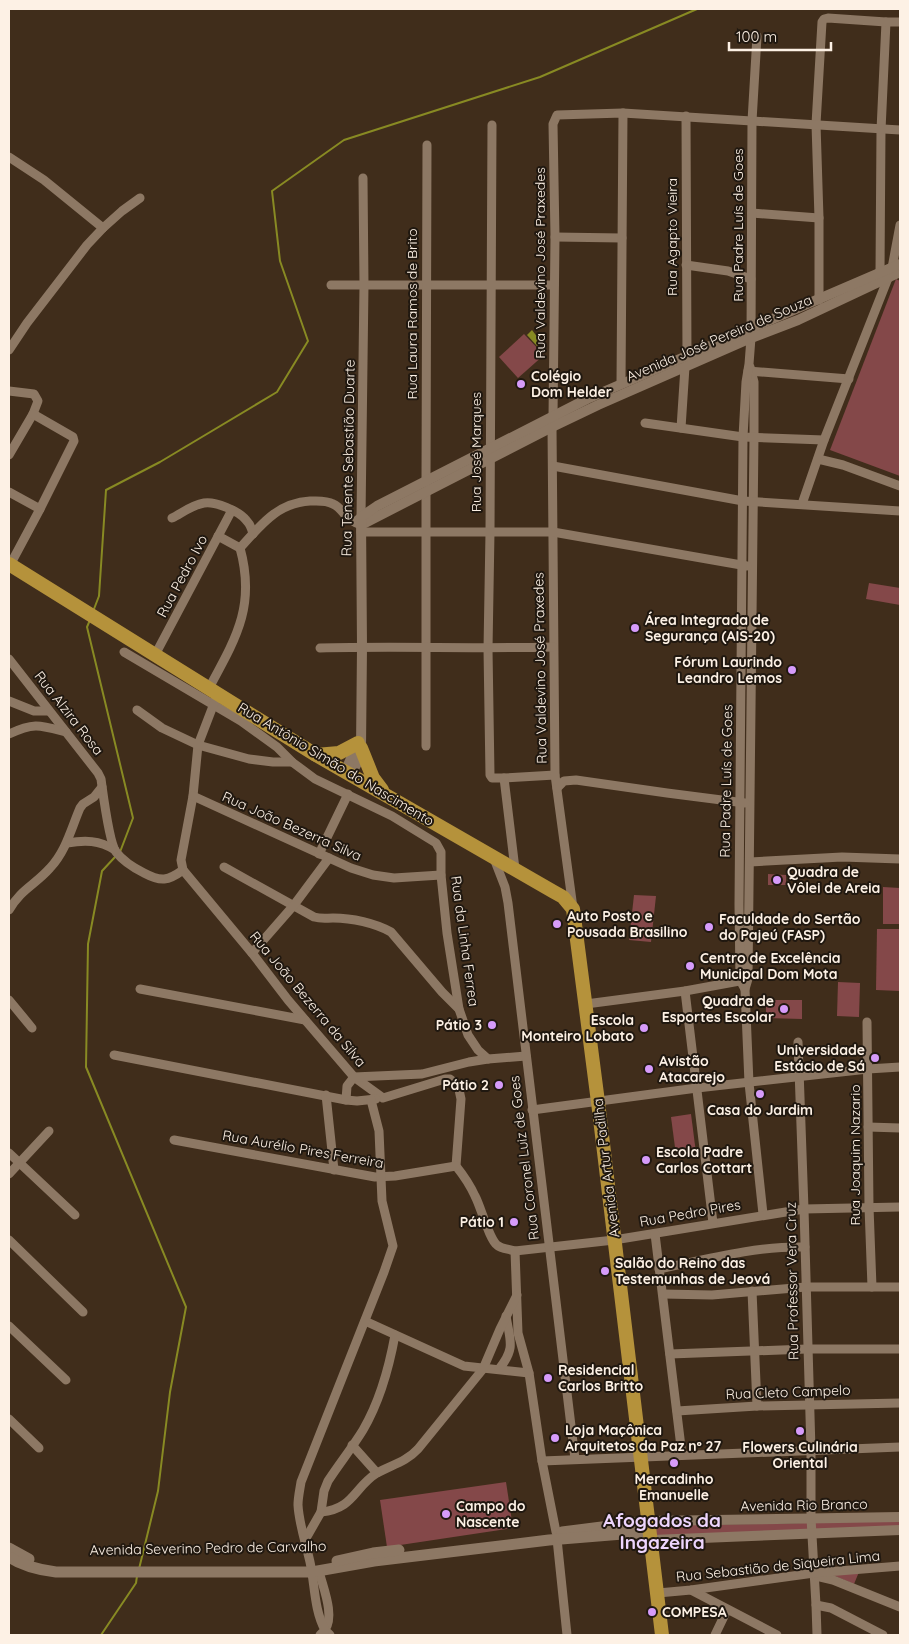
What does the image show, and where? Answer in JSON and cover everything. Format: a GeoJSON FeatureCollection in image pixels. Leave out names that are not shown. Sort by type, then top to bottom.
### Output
{"type":"FeatureCollection","features":[{"type":"Feature","properties":{"kind":"main road","name":"Rua Antônio Simão do Nascimento"},"geometry":{"type":"LineString","coordinates":[[9,564],[156,655],[214,695],[563,897],[573,908]]}},
{"type":"Feature","properties":{"kind":"main road"},"geometry":{"type":"LineString","coordinates":[[316,755],[340,753],[360,743],[373,778],[385,795]]}},
{"type":"Feature","properties":{"kind":"main road","name":"Avenida Artur Padilha"},"geometry":{"type":"LineString","coordinates":[[573,908],[642,1457],[662,1635]]}},
{"type":"Feature","properties":{"kind":"main road","name":"Avenida Severino Pedro de Carvalho"},"geometry":{"type":"LineString","coordinates":[[9,1548],[30,1560],[55,1565],[314,1570],[328,1563],[373,1553],[524,1540],[649,1521]]}},
{"type":"Feature","properties":{"kind":"main road","name":"Avenida Severino Pedro de Carvalho"},"geometry":{"type":"LineString","coordinates":[[553,1536],[635,1533],[643,1534],[652,1540]]}},
{"type":"Feature","properties":{"kind":"main road","name":"Avenida Severino Pedro de Carvalho"},"geometry":{"type":"LineString","coordinates":[[9,1557],[28,1567],[56,1572],[135,1568]]}},
{"type":"Feature","properties":{"kind":"street"},"geometry":{"type":"LineString","coordinates":[[819,300],[816,124],[822,22],[828,18],[900,22]]}},
{"type":"Feature","properties":{"kind":"street"},"geometry":{"type":"LineString","coordinates":[[886,22],[881,130],[892,271]]}},
{"type":"Feature","properties":{"kind":"street","name":"Rua Padre Luís de Goes"},"geometry":{"type":"LineString","coordinates":[[757,36],[752,121],[750,369],[743,436],[740,803],[744,983],[749,1083],[764,1214]]}},
{"type":"Feature","properties":{"kind":"street"},"geometry":{"type":"LineString","coordinates":[[621,384],[623,112],[900,130]]}},
{"type":"Feature","properties":{"kind":"street","name":"Rua Valdevino José Praxedes"},"geometry":{"type":"LineString","coordinates":[[573,908],[555,774],[552,422],[555,237],[553,124],[555,117],[562,114],[623,112]]}},
{"type":"Feature","properties":{"kind":"street","name":"Rua Agapto Vieira"},"geometry":{"type":"LineString","coordinates":[[681,428],[686,362],[686,116]]}},
{"type":"Feature","properties":{"kind":"street","name":"Rua José Marques"},"geometry":{"type":"LineString","coordinates":[[492,125],[488,649],[490,775],[492,778],[504,778]]}},
{"type":"Feature","properties":{"kind":"street","name":"Rua Laura Ramos de Brito"},"geometry":{"type":"LineString","coordinates":[[426,746],[427,145]]}},
{"type":"Feature","properties":{"kind":"street"},"geometry":{"type":"LineString","coordinates":[[9,157],[44,180],[103,228]]}},
{"type":"Feature","properties":{"kind":"street","name":"Rua Tenente Sebastião Duarte"},"geometry":{"type":"LineString","coordinates":[[349,774],[360,757],[362,647],[359,524],[364,285],[364,178]]}},
{"type":"Feature","properties":{"kind":"street"},"geometry":{"type":"LineString","coordinates":[[9,350],[27,323],[81,253],[103,228],[140,198]]}},
{"type":"Feature","properties":{"kind":"street"},"geometry":{"type":"LineString","coordinates":[[752,213],[819,218]]}},
{"type":"Feature","properties":{"kind":"street"},"geometry":{"type":"LineString","coordinates":[[802,504],[824,440],[892,271],[900,225]]}},
{"type":"Feature","properties":{"kind":"street"},"geometry":{"type":"LineString","coordinates":[[555,237],[622,238]]}},
{"type":"Feature","properties":{"kind":"street"},"geometry":{"type":"LineString","coordinates":[[686,265],[728,271],[752,279]]}},
{"type":"Feature","properties":{"kind":"street","name":"Avenida José Pereira de Souza"},"geometry":{"type":"LineString","coordinates":[[552,422],[598,405],[686,362],[751,334],[819,300],[892,271]]}},
{"type":"Feature","properties":{"kind":"street","name":"Avenida José Pereira de Souza"},"geometry":{"type":"LineString","coordinates":[[751,334],[798,320],[892,271]]}},
{"type":"Feature","properties":{"kind":"street"},"geometry":{"type":"LineString","coordinates":[[331,285],[554,285]]}},
{"type":"Feature","properties":{"kind":"street","name":"Avenida José Pereira de Souza"},"geometry":{"type":"LineString","coordinates":[[359,524],[376,506],[426,487],[490,455],[621,384],[686,362]]}},
{"type":"Feature","properties":{"kind":"street"},"geometry":{"type":"LineString","coordinates":[[750,369],[849,379]]}},
{"type":"Feature","properties":{"kind":"street","name":"Rua Padre Luís de Goes"},"geometry":{"type":"LineString","coordinates":[[744,983],[750,862],[754,396],[750,369]]}},
{"type":"Feature","properties":{"kind":"street"},"geometry":{"type":"LineString","coordinates":[[9,391],[36,396],[38,401],[33,414],[9,455]]}},
{"type":"Feature","properties":{"kind":"street"},"geometry":{"type":"LineString","coordinates":[[9,564],[40,509],[74,441],[73,437],[33,414]]}},
{"type":"Feature","properties":{"kind":"street"},"geometry":{"type":"LineString","coordinates":[[645,423],[743,436],[824,440]]}},
{"type":"Feature","properties":{"kind":"street"},"geometry":{"type":"LineString","coordinates":[[818,459],[843,465],[900,486]]}},
{"type":"Feature","properties":{"kind":"street"},"geometry":{"type":"LineString","coordinates":[[553,466],[743,502],[900,511]]}},
{"type":"Feature","properties":{"kind":"street"},"geometry":{"type":"LineString","coordinates":[[9,492],[40,509]]}},
{"type":"Feature","properties":{"kind":"street"},"geometry":{"type":"LineString","coordinates":[[240,548],[274,513],[292,504],[324,501],[331,502],[349,520],[359,524],[425,533],[553,532],[742,566],[752,566]]}},
{"type":"Feature","properties":{"kind":"street"},"geometry":{"type":"LineString","coordinates":[[172,518],[202,503],[211,502],[232,510],[247,521],[253,534]]}},
{"type":"Feature","properties":{"kind":"street","name":"Rua Pedro Ivo"},"geometry":{"type":"LineString","coordinates":[[156,655],[232,510]]}},
{"type":"Feature","properties":{"kind":"street"},"geometry":{"type":"LineString","coordinates":[[193,796],[198,745],[214,695],[234,643],[242,617],[245,598],[246,577],[240,548],[218,536]]}},
{"type":"Feature","properties":{"kind":"street"},"geometry":{"type":"LineString","coordinates":[[320,648],[426,647],[488,649],[553,647]]}},
{"type":"Feature","properties":{"kind":"street","name":"Rua da Linha Ferrea"},"geometry":{"type":"LineString","coordinates":[[124,652],[214,695],[277,747],[292,762],[315,779],[392,816],[436,842],[442,852],[447,933],[459,1009],[468,1035],[478,1050],[488,1059]]}},
{"type":"Feature","properties":{"kind":"street","name":"Rua Alzira Rosa"},"geometry":{"type":"LineString","coordinates":[[9,659],[98,773],[115,850]]}},
{"type":"Feature","properties":{"kind":"street"},"geometry":{"type":"LineString","coordinates":[[9,700],[34,712],[49,711]]}},
{"type":"Feature","properties":{"kind":"street"},"geometry":{"type":"LineString","coordinates":[[137,710],[162,728],[198,745],[249,759],[292,762]]}},
{"type":"Feature","properties":{"kind":"street"},"geometry":{"type":"LineString","coordinates":[[9,734],[30,726],[41,725],[66,732]]}},
{"type":"Feature","properties":{"kind":"street"},"geometry":{"type":"LineString","coordinates":[[515,869],[504,778],[555,774]]}},
{"type":"Feature","properties":{"kind":"street"},"geometry":{"type":"LineString","coordinates":[[557,788],[564,781],[576,780],[750,803]]}},
{"type":"Feature","properties":{"kind":"street"},"geometry":{"type":"LineString","coordinates":[[9,910],[17,897],[48,870],[61,854],[80,808],[94,797],[102,787]]}},
{"type":"Feature","properties":{"kind":"street"},"geometry":{"type":"LineString","coordinates":[[319,854],[348,794]]}},
{"type":"Feature","properties":{"kind":"street","name":"Rua João Bezerra Silva"},"geometry":{"type":"LineString","coordinates":[[193,796],[328,858],[373,875],[394,878],[442,875]]}},
{"type":"Feature","properties":{"kind":"street","name":"Rua João Bezerra da Silva"},"geometry":{"type":"LineString","coordinates":[[193,796],[181,860],[183,870],[252,953],[288,1000],[354,1077],[383,1098]]}},
{"type":"Feature","properties":{"kind":"street"},"geometry":{"type":"LineString","coordinates":[[67,843],[90,840],[107,845],[130,865],[150,877],[162,880],[173,878],[183,870]]}},
{"type":"Feature","properties":{"kind":"street","name":"Rua Coronel Luiz de Goes"},"geometry":{"type":"LineString","coordinates":[[492,856],[505,887],[508,903],[575,1459]]}},
{"type":"Feature","properties":{"kind":"street"},"geometry":{"type":"LineString","coordinates":[[750,862],[842,857],[900,859]]}},
{"type":"Feature","properties":{"kind":"street"},"geometry":{"type":"LineString","coordinates":[[252,953],[294,905],[328,858]]}},
{"type":"Feature","properties":{"kind":"street"},"geometry":{"type":"LineString","coordinates":[[224,867],[318,918],[345,919],[376,925],[391,932],[459,1009]]}},
{"type":"Feature","properties":{"kind":"street"},"geometry":{"type":"LineString","coordinates":[[586,1004],[744,983]]}},
{"type":"Feature","properties":{"kind":"street"},"geometry":{"type":"LineString","coordinates":[[140,989],[305,1020]]}},
{"type":"Feature","properties":{"kind":"street"},"geometry":{"type":"LineString","coordinates":[[684,991],[713,1223]]}},
{"type":"Feature","properties":{"kind":"street"},"geometry":{"type":"LineString","coordinates":[[9,1000],[32,1028]]}},
{"type":"Feature","properties":{"kind":"street"},"geometry":{"type":"LineString","coordinates":[[281,1015],[288,1000]]}},
{"type":"Feature","properties":{"kind":"street","name":"Rua Joaquim Nazario"},"geometry":{"type":"LineString","coordinates":[[867,1022],[872,1288]]}},
{"type":"Feature","properties":{"kind":"street","name":"Rua Professor Vera Cruz"},"geometry":{"type":"LineString","coordinates":[[798,1042],[804,1209],[811,1533],[817,1635]]}},
{"type":"Feature","properties":{"kind":"street"},"geometry":{"type":"LineString","coordinates":[[114,1055],[346,1100],[383,1098],[440,1080],[450,1079],[458,1085],[461,1099],[456,1166],[474,1193],[491,1239],[500,1248],[515,1251],[518,1333],[528,1373],[567,1635]]}},
{"type":"Feature","properties":{"kind":"street"},"geometry":{"type":"LineString","coordinates":[[346,1100],[346,1086],[354,1077],[422,1074],[469,1062],[526,1056]]}},
{"type":"Feature","properties":{"kind":"street"},"geometry":{"type":"LineString","coordinates":[[532,1110],[697,1088],[900,1067]]}},
{"type":"Feature","properties":{"kind":"street"},"geometry":{"type":"LineString","coordinates":[[326,1095],[334,1170]]}},
{"type":"Feature","properties":{"kind":"street"},"geometry":{"type":"LineString","coordinates":[[325,1634],[317,1610],[314,1570],[305,1540],[298,1504],[301,1482],[393,1246],[382,1201],[379,1130],[371,1100]]}},
{"type":"Feature","properties":{"kind":"street"},"geometry":{"type":"LineString","coordinates":[[868,1126],[900,1128]]}},
{"type":"Feature","properties":{"kind":"street"},"geometry":{"type":"LineString","coordinates":[[9,1174],[49,1130]]}},
{"type":"Feature","properties":{"kind":"street","name":"Rua Aurélio Pires Ferreira"},"geometry":{"type":"LineString","coordinates":[[174,1140],[375,1177],[395,1176],[456,1166]]}},
{"type":"Feature","properties":{"kind":"street"},"geometry":{"type":"LineString","coordinates":[[9,1153],[76,1215]]}},
{"type":"Feature","properties":{"kind":"street","name":"Rua Pedro Pires"},"geometry":{"type":"LineString","coordinates":[[515,1251],[614,1240],[764,1214],[804,1209],[900,1207]]}},
{"type":"Feature","properties":{"kind":"street"},"geometry":{"type":"LineString","coordinates":[[655,1234],[682,1455]]}},
{"type":"Feature","properties":{"kind":"street"},"geometry":{"type":"LineString","coordinates":[[9,1240],[83,1312]]}},
{"type":"Feature","properties":{"kind":"street"},"geometry":{"type":"LineString","coordinates":[[659,1269],[765,1249],[805,1247]]}},
{"type":"Feature","properties":{"kind":"street"},"geometry":{"type":"LineString","coordinates":[[663,1294],[712,1295],[806,1287],[900,1287]]}},
{"type":"Feature","properties":{"kind":"street"},"geometry":{"type":"LineString","coordinates":[[752,1291],[757,1406]]}},
{"type":"Feature","properties":{"kind":"street"},"geometry":{"type":"LineString","coordinates":[[321,1512],[341,1508],[377,1473],[412,1456],[483,1369],[517,1295]]}},
{"type":"Feature","properties":{"kind":"street"},"geometry":{"type":"LineString","coordinates":[[499,1369],[509,1357],[511,1350],[506,1316]]}},
{"type":"Feature","properties":{"kind":"street"},"geometry":{"type":"LineString","coordinates":[[364,1321],[464,1366],[528,1373]]}},
{"type":"Feature","properties":{"kind":"street"},"geometry":{"type":"LineString","coordinates":[[9,1326],[66,1380]]}},
{"type":"Feature","properties":{"kind":"street"},"geometry":{"type":"LineString","coordinates":[[305,1540],[321,1512],[324,1491],[328,1481],[363,1430],[372,1411],[386,1376],[395,1335]]}},
{"type":"Feature","properties":{"kind":"street"},"geometry":{"type":"LineString","coordinates":[[670,1354],[807,1349],[900,1349]]}},
{"type":"Feature","properties":{"kind":"street","name":"Rua Cleto Campelo"},"geometry":{"type":"LineString","coordinates":[[677,1411],[809,1404],[900,1403]]}},
{"type":"Feature","properties":{"kind":"street"},"geometry":{"type":"LineString","coordinates":[[9,1419],[39,1448]]}},
{"type":"Feature","properties":{"kind":"street"},"geometry":{"type":"LineString","coordinates":[[352,1445],[377,1473]]}},
{"type":"Feature","properties":{"kind":"street"},"geometry":{"type":"LineString","coordinates":[[542,1461],[900,1447]]}},
{"type":"Feature","properties":{"kind":"street","name":"Avenida Rio Branco"},"geometry":{"type":"LineString","coordinates":[[649,1521],[900,1517]]}},
{"type":"Feature","properties":{"kind":"street","name":"Avenida Rio Branco"},"geometry":{"type":"LineString","coordinates":[[652,1540],[900,1530]]}},
{"type":"Feature","properties":{"kind":"street","name":"Rua Sebastião de Siqueira Lima"},"geometry":{"type":"LineString","coordinates":[[658,1593],[814,1574],[900,1566]]}},
{"type":"Feature","properties":{"kind":"street"},"geometry":{"type":"LineString","coordinates":[[814,1574],[900,1607]]}},
{"type":"Feature","properties":{"kind":"street"},"geometry":{"type":"LineString","coordinates":[[691,1590],[777,1635]]}},
{"type":"Feature","properties":{"kind":"street"},"geometry":{"type":"LineString","coordinates":[[816,1606],[831,1608],[883,1635]]}},
{"type":"Feature","properties":{"kind":"street"},"geometry":{"type":"LineString","coordinates":[[715,1635],[727,1610]]}},
{"type":"Feature","properties":{"kind":"shaded area"},"geometry":{"type":"Polygon","coordinates":[[[896,279],[900,281],[900,476],[830,450],[896,279]]]}},
{"type":"Feature","properties":{"kind":"shaded area"},"geometry":{"type":"Polygon","coordinates":[[[532,330],[541,342],[537,346],[527,335],[532,330]]]}},
{"type":"Feature","properties":{"kind":"shaded area"},"geometry":{"type":"Polygon","coordinates":[[[524,334],[544,355],[518,378],[499,357],[524,334]]]}},
{"type":"Feature","properties":{"kind":"shaded area"},"geometry":{"type":"Polygon","coordinates":[[[869,583],[900,588],[900,605],[866,599],[869,583]]]}},
{"type":"Feature","properties":{"kind":"shaded area","name":"Quadra de Vôlei de Areia"},"geometry":{"type":"Polygon","coordinates":[[[768,874],[786,875],[786,885],[768,885],[768,874]]]}},
{"type":"Feature","properties":{"kind":"shaded area"},"geometry":{"type":"Polygon","coordinates":[[[883,887],[900,888],[899,924],[883,924],[883,887]]]}},
{"type":"Feature","properties":{"kind":"shaded area"},"geometry":{"type":"Polygon","coordinates":[[[634,895],[656,896],[651,942],[629,940],[634,895]]]}},
{"type":"Feature","properties":{"kind":"shaded area"},"geometry":{"type":"Polygon","coordinates":[[[877,929],[900,929],[900,991],[876,990],[877,929]]]}},
{"type":"Feature","properties":{"kind":"shaded area"},"geometry":{"type":"Polygon","coordinates":[[[838,982],[860,983],[859,1017],[837,1016],[838,982]]]}},
{"type":"Feature","properties":{"kind":"shaded area","name":"Quadra de Esportes Escolar"},"geometry":{"type":"Polygon","coordinates":[[[766,1000],[802,1000],[802,1019],[766,1018],[766,1000]]]}},
{"type":"Feature","properties":{"kind":"shaded area"},"geometry":{"type":"Polygon","coordinates":[[[691,1114],[696,1153],[676,1155],[671,1117],[691,1114]]]}},
{"type":"Feature","properties":{"kind":"shaded area","name":"Campo do Nascente"},"geometry":{"type":"Polygon","coordinates":[[[506,1482],[513,1528],[387,1547],[380,1500],[506,1482]]]}},
{"type":"Feature","properties":{"kind":"shaded area"},"geometry":{"type":"Polygon","coordinates":[[[900,1520],[900,1526],[656,1537],[655,1525],[772,1524],[900,1520]]]}},
{"type":"Feature","properties":{"kind":"shaded area"},"geometry":{"type":"Polygon","coordinates":[[[859,1572],[854,1584],[830,1574],[859,1572]]]}},
{"type":"Feature","properties":{"kind":"waterway"},"geometry":{"type":"LineString","coordinates":[[94,609],[99,596],[106,490],[160,462],[277,392],[308,341],[280,261],[272,191],[344,140],[540,77],[697,9]]}},
{"type":"Feature","properties":{"kind":"waterway"},"geometry":{"type":"LineString","coordinates":[[90,620],[87,627],[133,818],[120,852]]}},
{"type":"Feature","properties":{"kind":"waterway"},"geometry":{"type":"LineString","coordinates":[[115,857],[102,871],[88,944],[86,1067],[186,1307],[170,1392],[158,1491],[139,1569]]}},
{"type":"Feature","properties":{"kind":"waterway"},"geometry":{"type":"LineString","coordinates":[[101,1635],[136,1583],[137,1576]]}},
{"type":"Feature","properties":{"kind":"place","name":"Colégio Dom Helder"},"geometry":{"type":"Point","coordinates":[521,384]}},
{"type":"Feature","properties":{"kind":"place","name":"Área Integrada de Segurança (AIS-20)"},"geometry":{"type":"Point","coordinates":[635,628]}},
{"type":"Feature","properties":{"kind":"place","name":"Fórum Laurindo Leandro Lemos"},"geometry":{"type":"Point","coordinates":[792,670]}},
{"type":"Feature","properties":{"kind":"place","name":"Quadra de Vôlei de Areia"},"geometry":{"type":"Point","coordinates":[777,880]}},
{"type":"Feature","properties":{"kind":"place","name":"Auto Posto e Pousada Brasilino"},"geometry":{"type":"Point","coordinates":[557,924]}},
{"type":"Feature","properties":{"kind":"place","name":"Faculdade do Sertão do Pajeú (FASP)"},"geometry":{"type":"Point","coordinates":[709,927]}},
{"type":"Feature","properties":{"kind":"place","name":"Centro de Excelência Municipal Dom Mota"},"geometry":{"type":"Point","coordinates":[690,966]}},
{"type":"Feature","properties":{"kind":"place","name":"Quadra de Esportes Escolar"},"geometry":{"type":"Point","coordinates":[784,1009]}},
{"type":"Feature","properties":{"kind":"place","name":"Pátio 3"},"geometry":{"type":"Point","coordinates":[492,1025]}},
{"type":"Feature","properties":{"kind":"place","name":"Escola Monteiro Lobato"},"geometry":{"type":"Point","coordinates":[644,1028]}},
{"type":"Feature","properties":{"kind":"place","name":"Universidade Estácio de Sá"},"geometry":{"type":"Point","coordinates":[875,1058]}},
{"type":"Feature","properties":{"kind":"place","name":"Avistão Atacarejo"},"geometry":{"type":"Point","coordinates":[649,1069]}},
{"type":"Feature","properties":{"kind":"place","name":"Pátio 2"},"geometry":{"type":"Point","coordinates":[499,1085]}},
{"type":"Feature","properties":{"kind":"place","name":"Casa do Jardim"},"geometry":{"type":"Point","coordinates":[760,1094]}},
{"type":"Feature","properties":{"kind":"place","name":"Escola Padre Carlos Cottart"},"geometry":{"type":"Point","coordinates":[646,1160]}},
{"type":"Feature","properties":{"kind":"place","name":"Pátio 1"},"geometry":{"type":"Point","coordinates":[514,1222]}},
{"type":"Feature","properties":{"kind":"place","name":"Salão do Reino das Testemunhas de Jeová"},"geometry":{"type":"Point","coordinates":[605,1271]}},
{"type":"Feature","properties":{"kind":"place","name":"Residencial Carlos Britto"},"geometry":{"type":"Point","coordinates":[548,1378]}},
{"type":"Feature","properties":{"kind":"place","name":"Flowers Culinária Oriental"},"geometry":{"type":"Point","coordinates":[800,1431]}},
{"type":"Feature","properties":{"kind":"place","name":"Loja Maçônica Arquitetos da Paz nº 27"},"geometry":{"type":"Point","coordinates":[555,1438]}},
{"type":"Feature","properties":{"kind":"place","name":"Mercadinho Emanuelle"},"geometry":{"type":"Point","coordinates":[674,1463]}},
{"type":"Feature","properties":{"kind":"place","name":"Campo do Nascente"},"geometry":{"type":"Point","coordinates":[446,1514]}},
{"type":"Feature","properties":{"kind":"place","name":"COMPESA"},"geometry":{"type":"Point","coordinates":[652,1612]}},
{"type":"Feature","properties":{"kind":"district","name":"Afogados da Ingazeira"},"geometry":{"type":"Point","coordinates":[662,1531]}}]}
